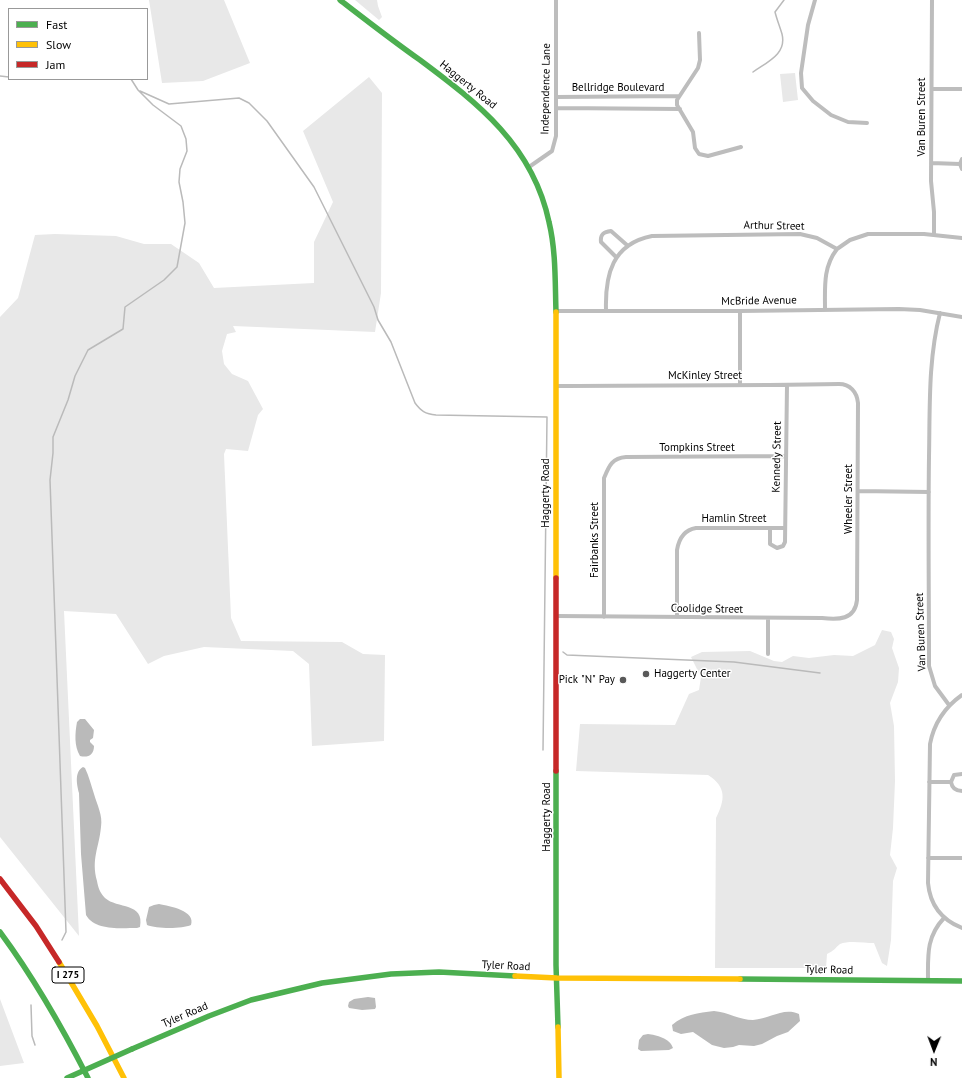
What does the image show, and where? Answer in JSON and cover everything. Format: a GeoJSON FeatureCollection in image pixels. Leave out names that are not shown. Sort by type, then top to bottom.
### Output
{"type":"FeatureCollection","features":[{"type":"Feature","properties":{"kind":"main road","name":"Haggerty Road"},"geometry":{"type":"LineString","coordinates":[[340,0],[469,97],[504,131],[529,167],[543,197],[550,227],[554,250],[556,311],[557,978],[559,1078]]}},
{"type":"Feature","properties":{"kind":"main road","name":"I 275"},"geometry":{"type":"LineString","coordinates":[[0,879],[35,926],[67,973],[100,1028],[124,1078]]}},
{"type":"Feature","properties":{"kind":"main road","name":"I 275"},"geometry":{"type":"LineString","coordinates":[[0,932],[27,969],[45,998],[88,1078]]}},
{"type":"Feature","properties":{"kind":"main road","name":"Tyler Road"},"geometry":{"type":"LineString","coordinates":[[67,1078],[184,1026],[230,1008],[275,994],[335,981],[391,974],[426,972],[557,978],[962,981]]}},
{"type":"Feature","properties":{"kind":"street","name":"Independence Lane"},"geometry":{"type":"LineString","coordinates":[[529,167],[552,151],[556,136],[556,0]]}},
{"type":"Feature","properties":{"kind":"street"},"geometry":{"type":"LineString","coordinates":[[815,0],[808,25],[800,79],[802,88],[813,101],[831,115],[848,122],[867,122]]}},
{"type":"Feature","properties":{"kind":"street","name":"Van Buren Street"},"geometry":{"type":"LineString","coordinates":[[932,0],[931,163],[934,235]]}},
{"type":"Feature","properties":{"kind":"street"},"geometry":{"type":"LineString","coordinates":[[699,33],[700,60],[698,68],[679,96],[677,100],[678,107],[693,132],[696,148],[699,154],[708,156],[741,147]]}},
{"type":"Feature","properties":{"kind":"street"},"geometry":{"type":"LineString","coordinates":[[932,89],[962,89]]}},
{"type":"Feature","properties":{"kind":"street","name":"Bellridge Boulevard"},"geometry":{"type":"LineString","coordinates":[[556,97],[679,96]]}},
{"type":"Feature","properties":{"kind":"street","name":"Bellridge Boulevard"},"geometry":{"type":"LineString","coordinates":[[556,108],[678,107]]}},
{"type":"Feature","properties":{"kind":"street"},"geometry":{"type":"LineString","coordinates":[[962,159],[960,164],[962,169]]}},
{"type":"Feature","properties":{"kind":"street"},"geometry":{"type":"LineString","coordinates":[[931,163],[960,164]]}},
{"type":"Feature","properties":{"kind":"street"},"geometry":{"type":"LineString","coordinates":[[616,258],[600,242],[602,234],[611,232],[628,246]]}},
{"type":"Feature","properties":{"kind":"street","name":"Arthur Street"},"geometry":{"type":"LineString","coordinates":[[606,310],[607,281],[609,272],[616,258],[628,246],[641,239],[658,235],[800,234],[817,238],[837,249]]}},
{"type":"Feature","properties":{"kind":"street"},"geometry":{"type":"LineString","coordinates":[[825,309],[826,272],[830,260],[837,249],[850,240],[868,234],[934,235],[962,238]]}},
{"type":"Feature","properties":{"kind":"street","name":"McBride Avenue"},"geometry":{"type":"LineString","coordinates":[[556,311],[899,309],[940,312],[962,317]]}},
{"type":"Feature","properties":{"kind":"street"},"geometry":{"type":"LineString","coordinates":[[740,311],[740,384]]}},
{"type":"Feature","properties":{"kind":"street","name":"Van Buren Street"},"geometry":{"type":"LineString","coordinates":[[940,312],[930,374],[929,666],[935,686],[949,705]]}},
{"type":"Feature","properties":{"kind":"street","name":"McKinley Street"},"geometry":{"type":"LineString","coordinates":[[556,386],[839,384],[846,385],[852,389]]}},
{"type":"Feature","properties":{"kind":"street","name":"Kennedy Street"},"geometry":{"type":"LineString","coordinates":[[770,528],[770,544],[777,548],[783,546],[785,542],[787,385]]}},
{"type":"Feature","properties":{"kind":"street","name":"Wheeler Street"},"geometry":{"type":"LineString","coordinates":[[852,389],[857,396],[858,403],[857,600],[854,610]]}},
{"type":"Feature","properties":{"kind":"street","name":"Tompkins Street"},"geometry":{"type":"LineString","coordinates":[[610,464],[615,460],[626,457],[786,456]]}},
{"type":"Feature","properties":{"kind":"street","name":"Fairbanks Street"},"geometry":{"type":"LineString","coordinates":[[604,617],[604,479],[610,464]]}},
{"type":"Feature","properties":{"kind":"street"},"geometry":{"type":"LineString","coordinates":[[858,492],[929,492]]}},
{"type":"Feature","properties":{"kind":"street","name":"Hamlin Street"},"geometry":{"type":"LineString","coordinates":[[677,617],[677,550],[679,541],[683,534],[696,528],[785,528]]}},
{"type":"Feature","properties":{"kind":"street","name":"Coolidge Street"},"geometry":{"type":"LineString","coordinates":[[556,616],[822,618],[837,620],[846,617],[854,610]]}},
{"type":"Feature","properties":{"kind":"street"},"geometry":{"type":"LineString","coordinates":[[768,618],[768,654]]}},
{"type":"Feature","properties":{"kind":"street"},"geometry":{"type":"LineString","coordinates":[[962,695],[949,705],[939,719],[931,737],[929,750],[928,858],[928,883],[935,907],[944,918],[962,928]]}},
{"type":"Feature","properties":{"kind":"street"},"geometry":{"type":"LineString","coordinates":[[962,774],[954,775],[951,782],[955,790],[962,791]]}},
{"type":"Feature","properties":{"kind":"street"},"geometry":{"type":"LineString","coordinates":[[929,782],[951,782]]}},
{"type":"Feature","properties":{"kind":"street"},"geometry":{"type":"LineString","coordinates":[[928,858],[962,858]]}},
{"type":"Feature","properties":{"kind":"street"},"geometry":{"type":"LineString","coordinates":[[928,981],[930,942],[935,929],[944,918]]}},
{"type":"Feature","properties":{"kind":"shaded area"},"geometry":{"type":"Polygon","coordinates":[[[149,0],[224,0],[250,63],[203,81],[162,83],[149,0]]]}},
{"type":"Feature","properties":{"kind":"shaded area"},"geometry":{"type":"Polygon","coordinates":[[[355,0],[377,0],[382,17],[379,20],[355,0]]]}},
{"type":"Feature","properties":{"kind":"shaded area"},"geometry":{"type":"Polygon","coordinates":[[[795,73],[798,100],[783,102],[780,74],[795,73]]]}},
{"type":"Feature","properties":{"kind":"shaded area"},"geometry":{"type":"Polygon","coordinates":[[[369,77],[382,93],[381,293],[375,332],[233,326],[236,332],[227,334],[222,351],[224,364],[232,374],[248,381],[263,409],[258,415],[248,451],[226,449],[224,454],[231,618],[241,641],[342,642],[363,654],[385,655],[384,741],[312,746],[309,664],[293,651],[204,647],[164,656],[148,664],[116,614],[64,611],[79,936],[0,837],[0,317],[18,298],[35,235],[55,234],[116,236],[144,244],[171,244],[199,263],[214,288],[314,283],[314,242],[333,202],[303,131],[369,77]]]}},
{"type":"Feature","properties":{"kind":"shaded area"},"geometry":{"type":"Polygon","coordinates":[[[882,630],[891,632],[894,639],[892,648],[899,668],[898,682],[890,703],[894,726],[895,781],[890,855],[897,868],[893,881],[891,940],[887,966],[882,963],[874,943],[852,942],[840,944],[833,951],[827,954],[826,968],[715,968],[716,818],[722,800],[719,784],[708,775],[576,771],[580,724],[675,725],[689,694],[699,690],[701,677],[691,657],[702,652],[750,651],[774,661],[782,662],[793,656],[809,658],[834,655],[853,656],[875,645],[882,630]]]}},
{"type":"Feature","properties":{"kind":"shaded area"},"geometry":{"type":"Polygon","coordinates":[[[80,719],[85,719],[94,730],[93,738],[90,742],[94,746],[94,749],[92,754],[86,757],[80,756],[76,744],[75,735],[77,722],[80,719]]]}},
{"type":"Feature","properties":{"kind":"shaded area"},"geometry":{"type":"Polygon","coordinates":[[[83,767],[85,768],[89,777],[101,818],[100,834],[95,860],[95,873],[99,888],[105,898],[116,904],[129,907],[138,913],[140,927],[109,928],[96,924],[86,915],[77,779],[78,772],[83,767]]]}},
{"type":"Feature","properties":{"kind":"shaded area"},"geometry":{"type":"Polygon","coordinates":[[[159,904],[181,910],[186,913],[192,920],[191,925],[169,928],[147,925],[146,920],[149,907],[159,904]]]}},
{"type":"Feature","properties":{"kind":"shaded area"},"geometry":{"type":"Polygon","coordinates":[[[368,997],[375,998],[375,1009],[362,1010],[349,1008],[349,1002],[354,999],[368,997]]]}},
{"type":"Feature","properties":{"kind":"shaded area"},"geometry":{"type":"Polygon","coordinates":[[[0,999],[24,1063],[0,1066],[0,999]]]}},
{"type":"Feature","properties":{"kind":"shaded area"},"geometry":{"type":"Polygon","coordinates":[[[714,1011],[743,1019],[753,1020],[793,1012],[799,1014],[800,1021],[788,1032],[754,1046],[739,1045],[724,1048],[712,1045],[693,1032],[681,1034],[673,1031],[672,1025],[682,1018],[697,1013],[714,1011]]]}},
{"type":"Feature","properties":{"kind":"shaded area"},"geometry":{"type":"Polygon","coordinates":[[[648,1034],[666,1039],[673,1048],[669,1050],[641,1051],[638,1049],[639,1040],[643,1035],[648,1034]]]}},
{"type":"Feature","properties":{"kind":"waterway"},"geometry":{"type":"LineString","coordinates":[[753,72],[775,57],[782,47],[782,34],[775,12],[784,0]]}},
{"type":"Feature","properties":{"kind":"waterway"},"geometry":{"type":"LineString","coordinates":[[0,76],[8,77]]}},
{"type":"Feature","properties":{"kind":"waterway"},"geometry":{"type":"LineString","coordinates":[[62,940],[66,932],[50,480],[53,437],[68,400],[75,376],[88,350],[123,329],[125,307],[164,280],[177,267],[185,223],[179,182],[180,169],[187,151],[186,139],[181,126],[153,105],[138,90],[132,80]]}},
{"type":"Feature","properties":{"kind":"waterway"},"geometry":{"type":"LineString","coordinates":[[140,91],[169,104],[239,98],[249,103],[267,121],[314,187],[374,307],[378,320],[391,342],[415,403],[421,410],[426,413],[436,415],[547,417],[543,750]]}},
{"type":"Feature","properties":{"kind":"waterway"},"geometry":{"type":"LineString","coordinates":[[563,652],[567,655],[734,662],[820,673]]}},
{"type":"Feature","properties":{"kind":"waterway"},"geometry":{"type":"LineString","coordinates":[[31,1005],[32,1036],[35,1045]]}},
{"type":"Feature","properties":{"kind":"traffic: fast"},"geometry":{"type":"LineString","coordinates":[[340,0],[463,93],[501,129],[517,149],[530,171],[541,195],[549,222],[554,255],[556,312]]}},
{"type":"Feature","properties":{"kind":"traffic: fast"},"geometry":{"type":"LineString","coordinates":[[556,771],[556,965],[558,1027]]}},
{"type":"Feature","properties":{"kind":"traffic: fast"},"geometry":{"type":"LineString","coordinates":[[0,932],[47,1003],[88,1078]]}},
{"type":"Feature","properties":{"kind":"traffic: fast"},"geometry":{"type":"LineString","coordinates":[[132,1049],[251,1000],[322,983],[391,974],[439,972],[515,976]]}},
{"type":"Feature","properties":{"kind":"traffic: fast"},"geometry":{"type":"LineString","coordinates":[[740,979],[962,981]]}},
{"type":"Feature","properties":{"kind":"traffic: fast"},"geometry":{"type":"LineString","coordinates":[[67,1078],[132,1049]]}},
{"type":"Feature","properties":{"kind":"traffic: slow"},"geometry":{"type":"LineString","coordinates":[[556,312],[556,578]]}},
{"type":"Feature","properties":{"kind":"traffic: slow"},"geometry":{"type":"LineString","coordinates":[[59,962],[97,1026],[124,1078]]}},
{"type":"Feature","properties":{"kind":"traffic: slow"},"geometry":{"type":"LineString","coordinates":[[515,976],[557,978],[740,979]]}},
{"type":"Feature","properties":{"kind":"traffic: slow"},"geometry":{"type":"LineString","coordinates":[[558,1027],[559,1078]]}},
{"type":"Feature","properties":{"kind":"traffic: jam"},"geometry":{"type":"LineString","coordinates":[[556,578],[556,771]]}},
{"type":"Feature","properties":{"kind":"traffic: jam"},"geometry":{"type":"LineString","coordinates":[[0,879],[36,926],[59,962]]}},
{"type":"Feature","properties":{"kind":"place","name":"Haggerty Center"},"geometry":{"type":"Point","coordinates":[646,674]}},
{"type":"Feature","properties":{"kind":"place","name":"Pick \"N\" Pay"},"geometry":{"type":"Point","coordinates":[623,680]}}]}
